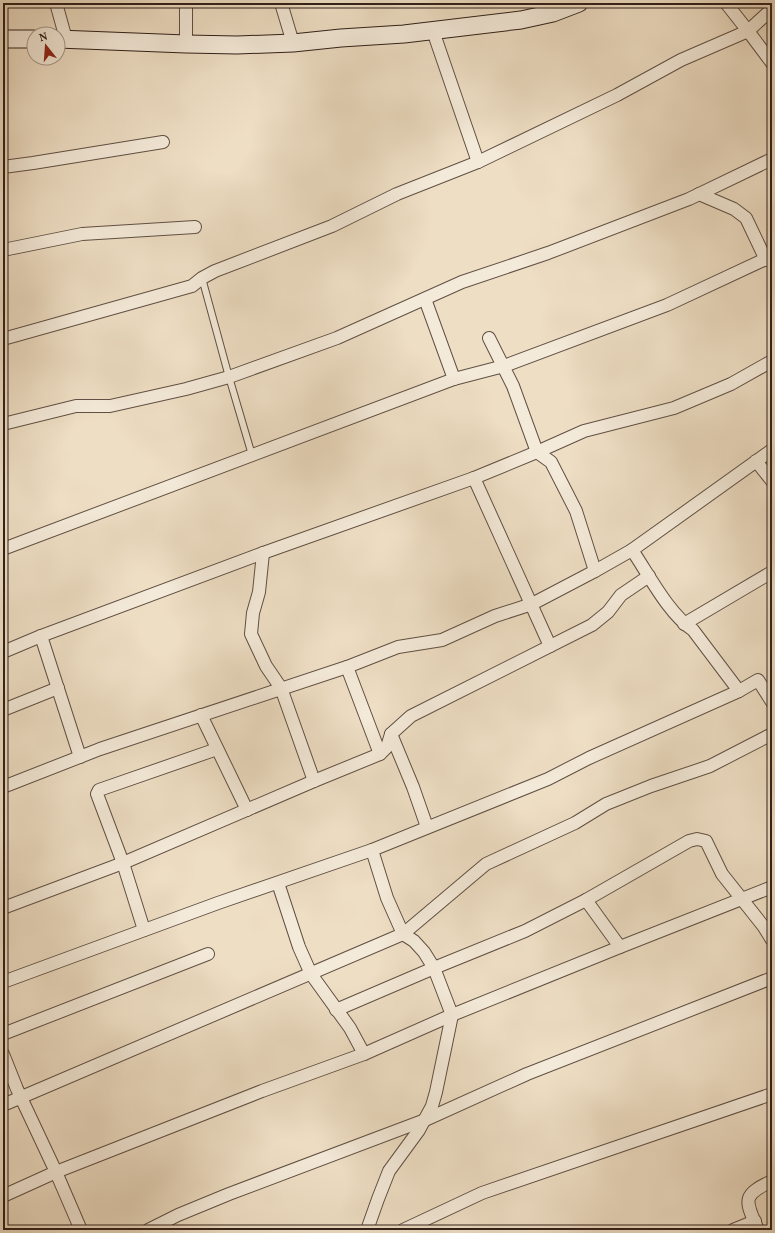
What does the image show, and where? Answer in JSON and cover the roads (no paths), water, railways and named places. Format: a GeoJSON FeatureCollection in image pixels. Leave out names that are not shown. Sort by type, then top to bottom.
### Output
{"type":"FeatureCollection","features":[{"type":"Feature","properties":{"kind":"street"},"geometry":{"type":"LineString","coordinates":[[56,3],[60,26]]}},
{"type":"Feature","properties":{"kind":"street"},"geometry":{"type":"LineString","coordinates":[[186,3],[186,44]]}},
{"type":"Feature","properties":{"kind":"street"},"geometry":{"type":"LineString","coordinates":[[281,3],[293,43]]}},
{"type":"Feature","properties":{"kind":"street"},"geometry":{"type":"LineString","coordinates":[[66,39],[237,45],[293,43],[432,31],[521,20],[537,17],[560,6],[579,3]]}},
{"type":"Feature","properties":{"kind":"street"},"geometry":{"type":"LineString","coordinates":[[726,3],[772,63]]}},
{"type":"Feature","properties":{"kind":"street"},"geometry":{"type":"LineString","coordinates":[[3,339],[192,286],[214,271],[332,226],[397,194],[478,162],[617,95],[681,60],[748,31],[772,10]]}},
{"type":"Feature","properties":{"kind":"street"},"geometry":{"type":"LineString","coordinates":[[432,31],[478,162]]}},
{"type":"Feature","properties":{"kind":"street"},"geometry":{"type":"LineString","coordinates":[[3,39],[26,39]]}},
{"type":"Feature","properties":{"kind":"street"},"geometry":{"type":"LineString","coordinates":[[3,167],[163,142]]}},
{"type":"Feature","properties":{"kind":"street"},"geometry":{"type":"LineString","coordinates":[[3,424],[76,406],[110,406],[186,389],[229,377],[337,338],[462,282],[682,202],[772,159]]}},
{"type":"Feature","properties":{"kind":"street"},"geometry":{"type":"LineString","coordinates":[[3,549],[454,379],[504,366],[667,305],[769,258],[746,218],[734,209],[699,194]]}},
{"type":"Feature","properties":{"kind":"street"},"geometry":{"type":"LineString","coordinates":[[3,250],[82,234],[195,227]]}},
{"type":"Feature","properties":{"kind":"street"},"geometry":{"type":"LineString","coordinates":[[425,299],[454,379]]}},
{"type":"Feature","properties":{"kind":"street"},"geometry":{"type":"LineString","coordinates":[[489,338],[513,386],[537,452],[551,462],[576,511],[595,571]]}},
{"type":"Feature","properties":{"kind":"street"},"geometry":{"type":"LineString","coordinates":[[3,652],[41,636],[263,553],[474,478],[584,431],[674,408],[731,384],[772,361]]}},
{"type":"Feature","properties":{"kind":"street"},"geometry":{"type":"LineString","coordinates":[[3,786],[80,756],[347,667],[398,647],[442,640],[496,616],[532,604],[632,550],[772,450]]}},
{"type":"Feature","properties":{"kind":"street"},"geometry":{"type":"LineString","coordinates":[[756,461],[772,481]]}},
{"type":"Feature","properties":{"kind":"street"},"geometry":{"type":"LineString","coordinates":[[474,478],[550,646]]}},
{"type":"Feature","properties":{"kind":"street"},"geometry":{"type":"LineString","coordinates":[[632,550],[676,614],[684,624],[693,630],[739,691]]}},
{"type":"Feature","properties":{"kind":"street"},"geometry":{"type":"LineString","coordinates":[[263,553],[259,592],[253,613],[251,634],[266,666],[281,688],[314,780]]}},
{"type":"Feature","properties":{"kind":"street"},"geometry":{"type":"LineString","coordinates":[[684,624],[772,572]]}},
{"type":"Feature","properties":{"kind":"street"},"geometry":{"type":"LineString","coordinates":[[3,908],[123,863],[314,780],[380,754],[387,747],[391,734],[411,716],[592,625],[608,612],[621,595],[649,576]]}},
{"type":"Feature","properties":{"kind":"street"},"geometry":{"type":"LineString","coordinates":[[41,636],[80,756]]}},
{"type":"Feature","properties":{"kind":"street"},"geometry":{"type":"LineString","coordinates":[[347,667],[380,754]]}},
{"type":"Feature","properties":{"kind":"street"},"geometry":{"type":"LineString","coordinates":[[3,982],[218,903],[372,850],[548,779],[589,758],[739,691],[758,680],[772,702]]}},
{"type":"Feature","properties":{"kind":"street"},"geometry":{"type":"LineString","coordinates":[[3,710],[58,688]]}},
{"type":"Feature","properties":{"kind":"street"},"geometry":{"type":"LineString","coordinates":[[201,715],[247,810]]}},
{"type":"Feature","properties":{"kind":"street"},"geometry":{"type":"LineString","coordinates":[[391,734],[413,787],[427,827]]}},
{"type":"Feature","properties":{"kind":"street"},"geometry":{"type":"LineString","coordinates":[[3,1105],[404,934],[486,864],[575,822],[606,804],[651,786],[710,766],[772,734]]}},
{"type":"Feature","properties":{"kind":"street"},"geometry":{"type":"LineString","coordinates":[[144,930],[123,863],[97,794],[100,790],[217,748]]}},
{"type":"Feature","properties":{"kind":"street"},"geometry":{"type":"LineString","coordinates":[[336,1010],[525,931],[586,900],[689,841],[697,839],[706,841],[722,874],[764,927],[772,940]]}},
{"type":"Feature","properties":{"kind":"street"},"geometry":{"type":"LineString","coordinates":[[367,1230],[390,1171],[419,1130],[432,1106],[452,1015],[434,968],[424,952],[414,941],[404,934],[387,898],[372,850]]}},
{"type":"Feature","properties":{"kind":"street"},"geometry":{"type":"LineString","coordinates":[[278,883],[299,947],[311,974],[350,1028],[364,1054]]}},
{"type":"Feature","properties":{"kind":"street"},"geometry":{"type":"LineString","coordinates":[[3,1196],[56,1172],[262,1091],[364,1054],[452,1015],[772,887]]}},
{"type":"Feature","properties":{"kind":"street"},"geometry":{"type":"LineString","coordinates":[[586,900],[620,947]]}},
{"type":"Feature","properties":{"kind":"street"},"geometry":{"type":"LineString","coordinates":[[3,1034],[208,954]]}},
{"type":"Feature","properties":{"kind":"street"},"geometry":{"type":"LineString","coordinates":[[148,1230],[163,1227],[178,1215],[229,1194],[425,1120],[527,1074],[772,978]]}},
{"type":"Feature","properties":{"kind":"street"},"geometry":{"type":"LineString","coordinates":[[3,1054],[20,1097],[56,1172],[81,1230]]}},
{"type":"Feature","properties":{"kind":"street"},"geometry":{"type":"LineString","coordinates":[[403,1230],[482,1193],[772,1094]]}},
{"type":"Feature","properties":{"kind":"street"},"geometry":{"type":"LineString","coordinates":[[733,1230],[757,1226],[748,1205],[750,1195],[759,1187],[772,1181]]}},
{"type":"Feature","properties":{"kind":"lane"},"geometry":{"type":"LineString","coordinates":[[202,278],[252,455]]}}]}
